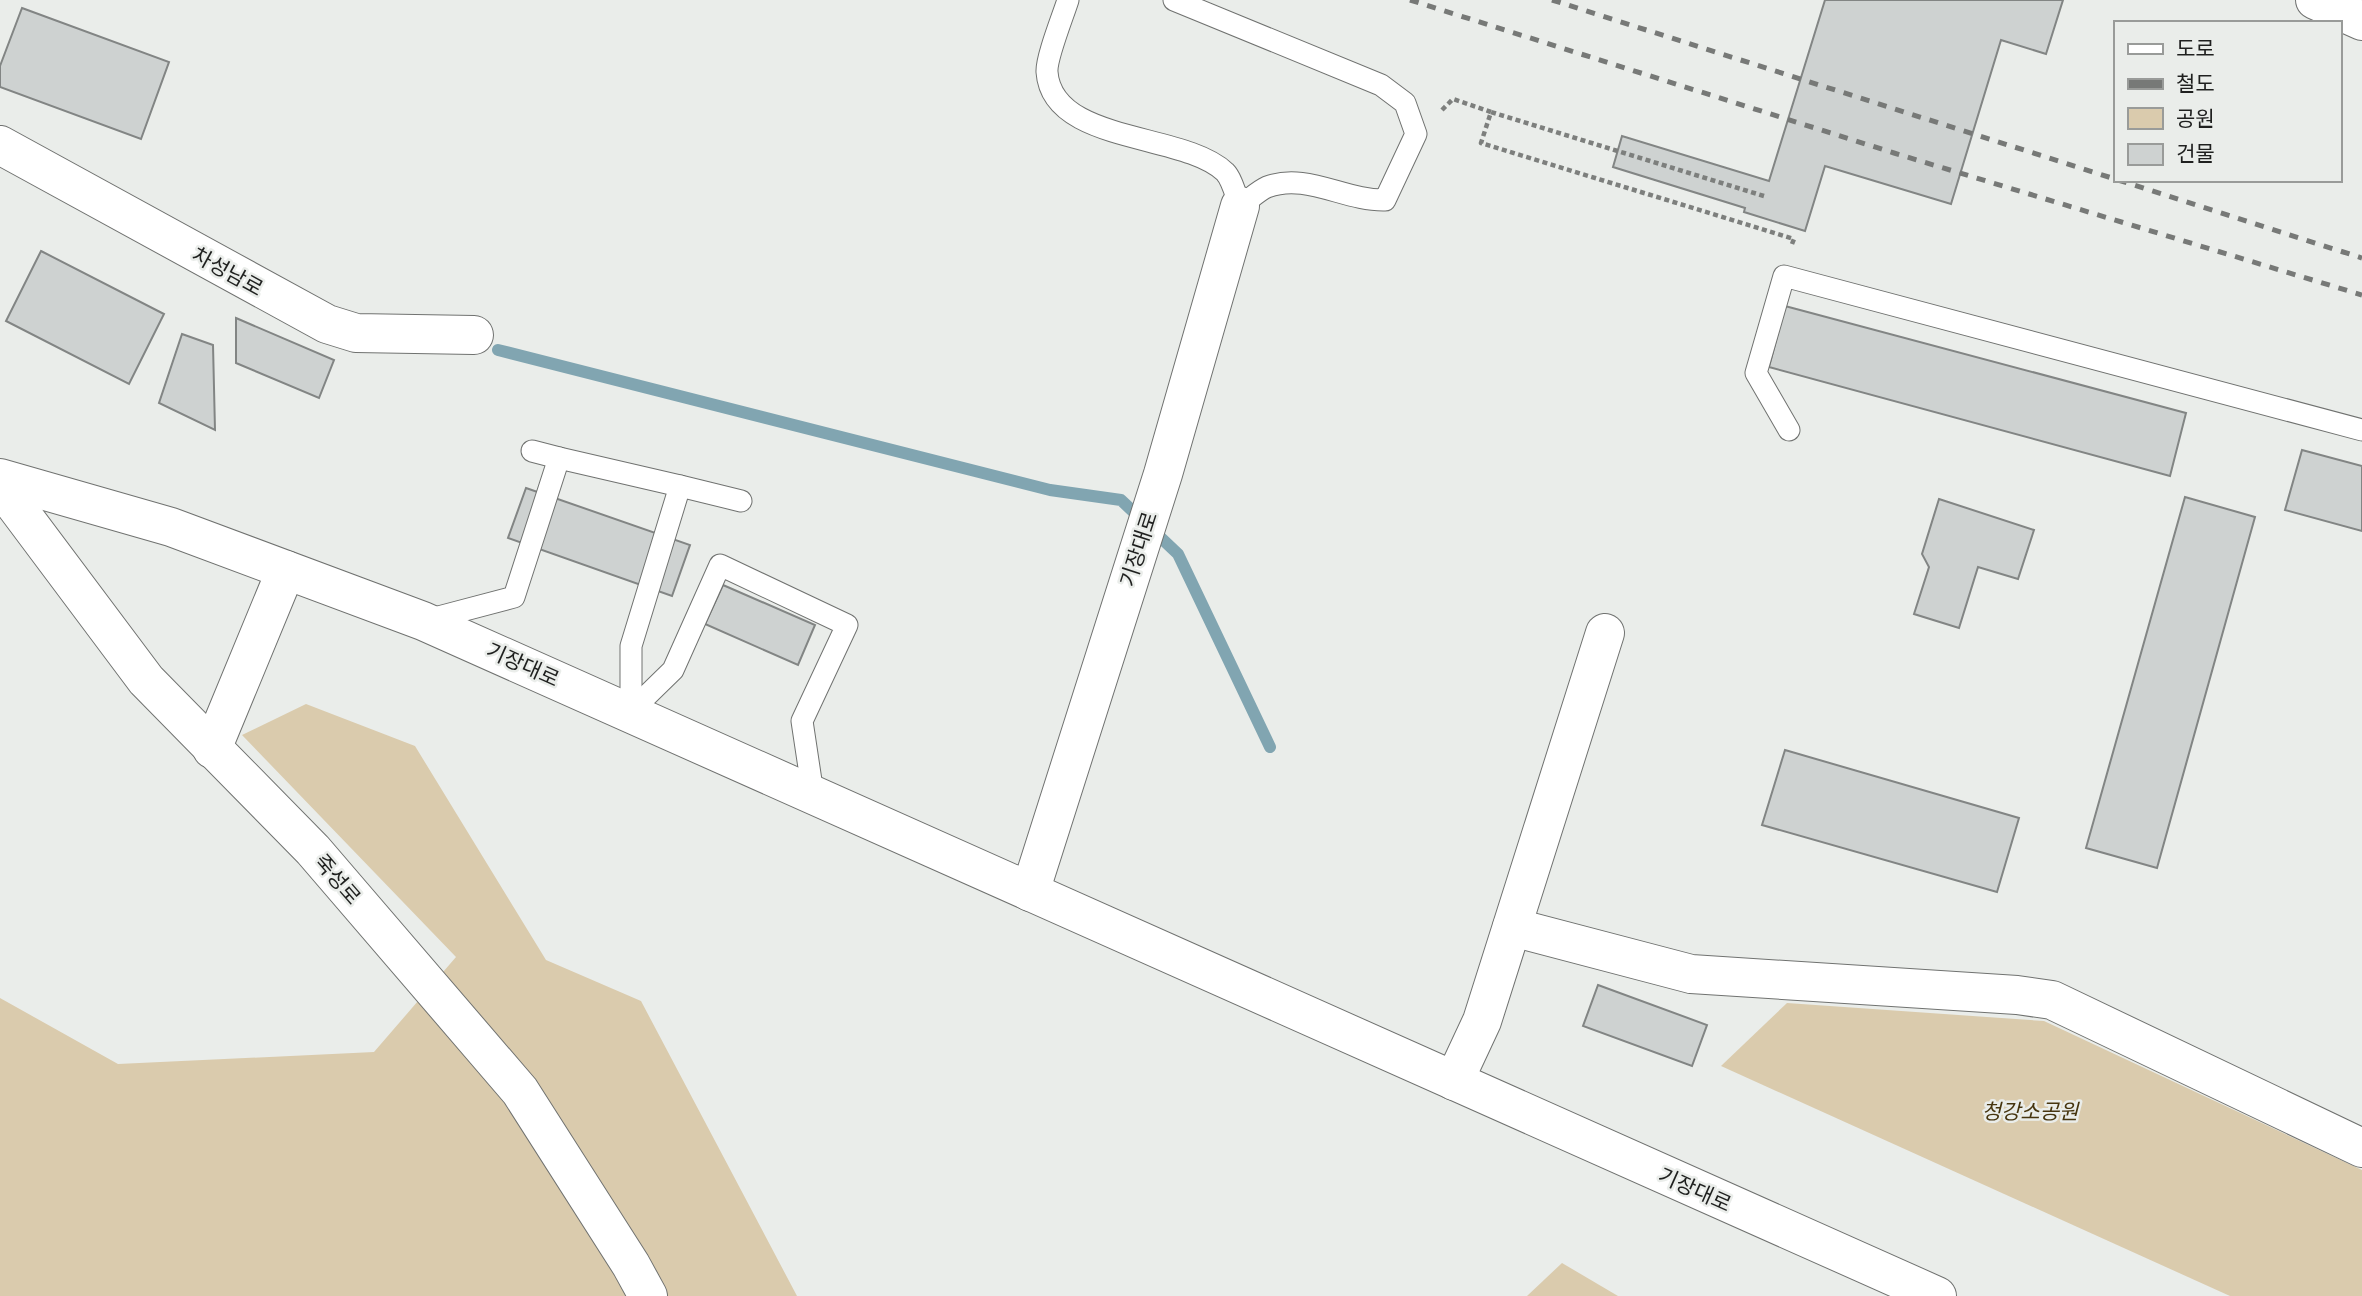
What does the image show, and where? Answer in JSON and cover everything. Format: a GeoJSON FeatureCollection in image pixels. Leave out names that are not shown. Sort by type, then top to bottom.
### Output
{"type":"FeatureCollection","features":[{"type":"Feature","properties":{"kind":"main road"},"geometry":{"type":"LineString","coordinates":[[2315,0],[2362,21]]}},
{"type":"Feature","properties":{"kind":"main road","name":"차성남로"},"geometry":{"type":"LineString","coordinates":[[0,145],[327,324],[356,332],[474,335]]}},
{"type":"Feature","properties":{"kind":"main road","name":"기장대로"},"geometry":{"type":"LineString","coordinates":[[1031,892],[1163,474],[1240,206]]}},
{"type":"Feature","properties":{"kind":"main road","name":"기장대로"},"geometry":{"type":"LineString","coordinates":[[0,478],[171,527],[424,621],[1937,1296]]}},
{"type":"Feature","properties":{"kind":"main road","name":"죽성로"},"geometry":{"type":"LineString","coordinates":[[0,485],[119,647],[212,749],[313,850],[520,1091],[648,1296]]}},
{"type":"Feature","properties":{"kind":"main road"},"geometry":{"type":"LineString","coordinates":[[212,749],[286,570]]}},
{"type":"Feature","properties":{"kind":"main road"},"geometry":{"type":"LineString","coordinates":[[1454,1081],[1482,1021],[1605,633]]}},
{"type":"Feature","properties":{"kind":"main road"},"geometry":{"type":"LineString","coordinates":[[1512,927],[1691,974],[2017,995],[2052,1000],[2362,1148]]}},
{"type":"Feature","properties":{"kind":"lane"},"geometry":{"type":"LineString","coordinates":[[1068,0],[1047,71],[1056,100],[1080,119],[1205,159],[1227,173],[1240,206],[1266,187],[1293,180],[1364,200],[1385,200],[1416,134],[1405,103],[1381,85],[1174,0]]}},
{"type":"Feature","properties":{"kind":"lane"},"geometry":{"type":"LineString","coordinates":[[1789,430],[1756,373],[1784,275],[2362,430]]}},
{"type":"Feature","properties":{"kind":"lane"},"geometry":{"type":"LineString","coordinates":[[532,451],[741,501]]}},
{"type":"Feature","properties":{"kind":"lane"},"geometry":{"type":"LineString","coordinates":[[424,621],[514,597],[559,458]]}},
{"type":"Feature","properties":{"kind":"lane"},"geometry":{"type":"LineString","coordinates":[[631,712],[631,646],[680,486]]}},
{"type":"Feature","properties":{"kind":"lane"},"geometry":{"type":"LineString","coordinates":[[631,712],[673,670],[720,565],[847,625],[802,721],[813,794]]}},
{"type":"Feature","properties":{"kind":"path"},"geometry":{"type":"LineString","coordinates":[[1416,134],[1453,99],[1765,196]]}},
{"type":"Feature","properties":{"kind":"path"},"geometry":{"type":"LineString","coordinates":[[1491,112],[1481,143],[1794,239],[1784,275]]}},
{"type":"Feature","properties":{"kind":"green space"},"geometry":{"type":"Polygon","coordinates":[[[306,704],[415,746],[546,960],[641,1001],[797,1296],[0,1296],[0,998],[118,1064],[374,1052],[456,957],[242,735],[306,704]]]}},
{"type":"Feature","properties":{"kind":"green space","name":"청강소공원"},"geometry":{"type":"Polygon","coordinates":[[[1787,1003],[2044,1021],[2362,1170],[2362,1296],[2230,1296],[1721,1066],[1787,1003]]]}},
{"type":"Feature","properties":{"kind":"green space"},"geometry":{"type":"Polygon","coordinates":[[[1562,1263],[1618,1296],[1527,1296],[1562,1263]]]}},
{"type":"Feature","properties":{"kind":"building"},"geometry":{"type":"Polygon","coordinates":[[[1825,0],[2063,0],[2046,54],[2001,40],[1951,204],[1825,166],[1805,231],[1744,212],[1745,208],[1613,167],[1622,136],[1769,181],[1825,0]]]}},
{"type":"Feature","properties":{"kind":"building"},"geometry":{"type":"Polygon","coordinates":[[[22,8],[169,62],[141,139],[0,87],[0,66],[22,8]]]}},
{"type":"Feature","properties":{"kind":"building"},"geometry":{"type":"Polygon","coordinates":[[[41,251],[164,314],[129,384],[6,321],[41,251]]]}},
{"type":"Feature","properties":{"kind":"building"},"geometry":{"type":"Polygon","coordinates":[[[1785,306],[2186,413],[2170,476],[1769,367],[1785,306]]]}},
{"type":"Feature","properties":{"kind":"building"},"geometry":{"type":"Polygon","coordinates":[[[236,318],[334,360],[319,398],[236,363],[236,318]]]}},
{"type":"Feature","properties":{"kind":"building"},"geometry":{"type":"Polygon","coordinates":[[[182,334],[213,345],[215,430],[159,403],[182,334]]]}},
{"type":"Feature","properties":{"kind":"building"},"geometry":{"type":"Polygon","coordinates":[[[2302,450],[2362,466],[2362,531],[2285,510],[2302,450]]]}},
{"type":"Feature","properties":{"kind":"building"},"geometry":{"type":"Polygon","coordinates":[[[526,488],[690,545],[672,596],[508,538],[526,488]]]}},
{"type":"Feature","properties":{"kind":"building"},"geometry":{"type":"Polygon","coordinates":[[[2185,497],[2255,517],[2157,868],[2086,848],[2185,497]]]}},
{"type":"Feature","properties":{"kind":"building"},"geometry":{"type":"Polygon","coordinates":[[[1939,499],[2034,530],[2018,579],[1978,567],[1959,628],[1914,614],[1929,567],[1922,554],[1939,499]]]}},
{"type":"Feature","properties":{"kind":"building"},"geometry":{"type":"Polygon","coordinates":[[[723,585],[815,625],[798,665],[705,624],[723,585]]]}},
{"type":"Feature","properties":{"kind":"building"},"geometry":{"type":"Polygon","coordinates":[[[1785,750],[2019,818],[1997,892],[1762,825],[1785,750]]]}},
{"type":"Feature","properties":{"kind":"building"},"geometry":{"type":"Polygon","coordinates":[[[1598,985],[1707,1025],[1692,1066],[1583,1026],[1598,985]]]}},
{"type":"Feature","properties":{"kind":"waterway"},"geometry":{"type":"LineString","coordinates":[[498,350],[1050,490],[1121,500],[1178,554],[1270,747]]}},
{"type":"Feature","properties":{"kind":"railway"},"geometry":{"type":"LineString","coordinates":[[1410,0],[1894,153],[2362,295]]}},
{"type":"Feature","properties":{"kind":"railway"},"geometry":{"type":"LineString","coordinates":[[1552,0],[2114,179]]}},
{"type":"Feature","properties":{"kind":"railway"},"geometry":{"type":"LineString","coordinates":[[2124,182],[2362,258]]}}]}
